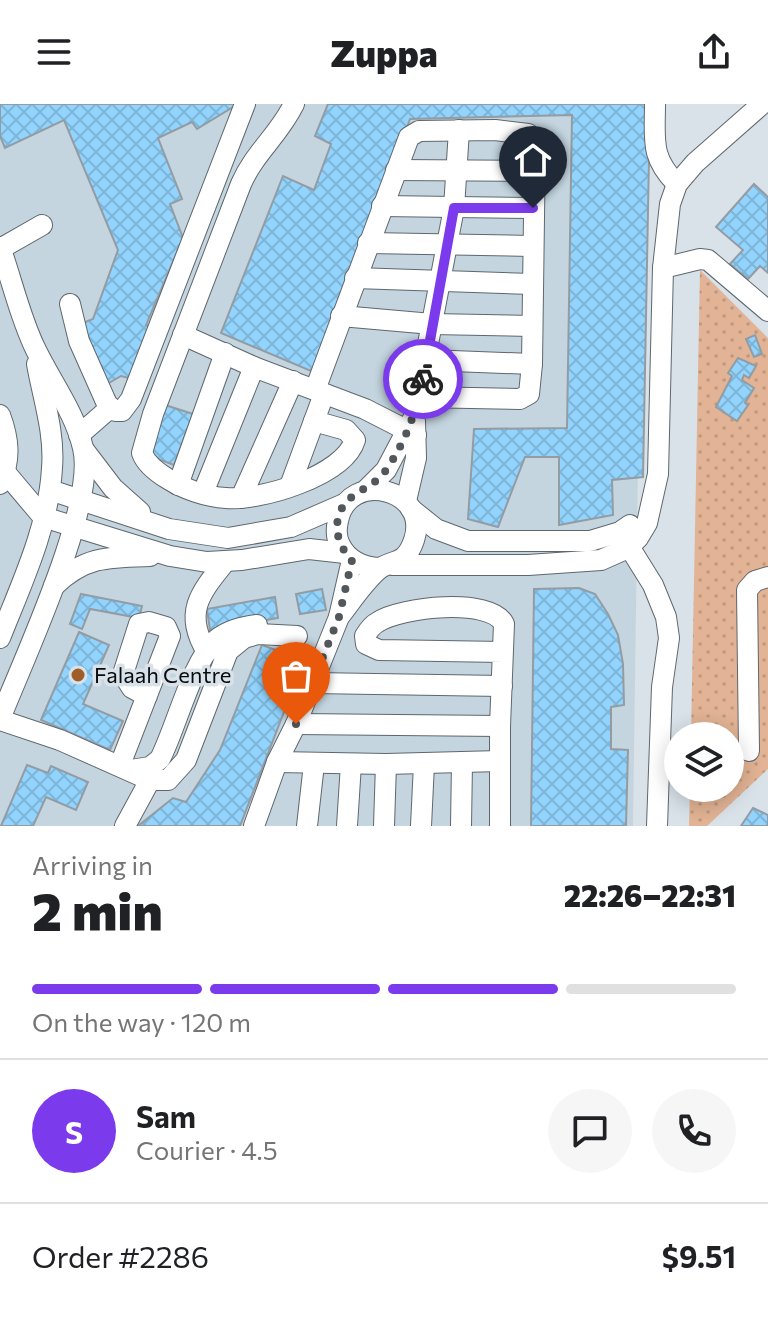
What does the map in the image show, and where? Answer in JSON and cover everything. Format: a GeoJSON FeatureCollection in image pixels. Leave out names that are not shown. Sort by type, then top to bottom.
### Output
{"type":"FeatureCollection","features":[{"type":"Feature","properties":{"kind":"street"},"geometry":{"type":"LineString","coordinates":[[110,408],[122,411],[131,399],[245,104]]}},
{"type":"Feature","properties":{"kind":"street"},"geometry":{"type":"LineString","coordinates":[[294,104],[279,130],[255,157],[248,170],[142,446],[144,459],[178,485],[203,493],[224,498],[263,495],[315,476],[336,464],[354,445],[354,437],[346,430],[314,421]]}},
{"type":"Feature","properties":{"kind":"street"},"geometry":{"type":"LineString","coordinates":[[655,104],[657,156],[666,173],[677,184]]}},
{"type":"Feature","properties":{"kind":"street"},"geometry":{"type":"LineString","coordinates":[[0,415],[8,442],[3,478],[43,517],[170,556],[225,562],[324,549],[365,567],[528,565],[601,560],[624,540],[633,523],[652,504],[657,482],[663,268],[670,204],[677,184],[695,163],[762,104]]}},
{"type":"Feature","properties":{"kind":"street"},"geometry":{"type":"LineString","coordinates":[[339,617],[386,566],[403,558],[416,535],[409,505],[414,472],[414,420],[454,208],[459,130]]}},
{"type":"Feature","properties":{"kind":"street"},"geometry":{"type":"LineString","coordinates":[[183,335],[254,367],[293,381],[320,392],[365,409],[414,420],[525,398],[531,387],[532,364],[535,144],[528,134],[510,130],[419,131],[411,134],[341,316],[320,392],[314,421],[290,486]]}},
{"type":"Feature","properties":{"kind":"street"},"geometry":{"type":"LineString","coordinates":[[396,170],[534,171]]}},
{"type":"Feature","properties":{"kind":"street"},"geometry":{"type":"LineString","coordinates":[[382,206],[533,208]]}},
{"type":"Feature","properties":{"kind":"street"},"geometry":{"type":"LineString","coordinates":[[42,225],[0,248],[35,347],[66,404],[81,443],[85,473],[75,525],[0,719],[134,772],[168,780],[186,760],[217,648],[229,631],[258,625],[280,626],[326,650]]}},
{"type":"Feature","properties":{"kind":"street"},"geometry":{"type":"LineString","coordinates":[[368,243],[532,246]]}},
{"type":"Feature","properties":{"kind":"street"},"geometry":{"type":"LineString","coordinates":[[663,268],[708,260],[768,311]]}},
{"type":"Feature","properties":{"kind":"street"},"geometry":{"type":"LineString","coordinates":[[355,278],[532,284]]}},
{"type":"Feature","properties":{"kind":"street"},"geometry":{"type":"LineString","coordinates":[[70,304],[79,341],[110,408]]}},
{"type":"Feature","properties":{"kind":"street"},"geometry":{"type":"LineString","coordinates":[[341,316],[432,324],[532,326]]}},
{"type":"Feature","properties":{"kind":"street"},"geometry":{"type":"LineString","coordinates":[[0,638],[50,490],[52,441],[35,347]]}},
{"type":"Feature","properties":{"kind":"street"},"geometry":{"type":"LineString","coordinates":[[178,485],[225,353]]}},
{"type":"Feature","properties":{"kind":"street"},"geometry":{"type":"LineString","coordinates":[[427,360],[532,364]]}},
{"type":"Feature","properties":{"kind":"street"},"geometry":{"type":"LineString","coordinates":[[203,493],[254,367]]}},
{"type":"Feature","properties":{"kind":"street"},"geometry":{"type":"LineString","coordinates":[[241,498],[293,381]]}},
{"type":"Feature","properties":{"kind":"street"},"geometry":{"type":"LineString","coordinates":[[81,443],[110,408]]}},
{"type":"Feature","properties":{"kind":"street"},"geometry":{"type":"LineString","coordinates":[[366,490],[386,470],[414,420]]}},
{"type":"Feature","properties":{"kind":"street"},"geometry":{"type":"LineString","coordinates":[[81,443],[122,498],[169,529]]}},
{"type":"Feature","properties":{"kind":"street"},"geometry":{"type":"LineString","coordinates":[[50,490],[169,529],[208,536],[248,536],[291,527],[344,504],[354,495],[379,489],[392,492],[436,529],[468,541],[624,540]]}},
{"type":"Feature","properties":{"kind":"street"},"geometry":{"type":"LineString","coordinates":[[254,826],[277,762],[296,724],[339,617],[348,557],[338,542],[336,529],[344,504]]}},
{"type":"Feature","properties":{"kind":"street"},"geometry":{"type":"LineString","coordinates":[[624,540],[662,602],[669,638],[662,687],[657,826]]}},
{"type":"Feature","properties":{"kind":"street"},"geometry":{"type":"LineString","coordinates":[[51,589],[68,572],[96,559],[170,556]]}},
{"type":"Feature","properties":{"kind":"street"},"geometry":{"type":"LineString","coordinates":[[217,648],[195,630],[197,601],[225,562]]}},
{"type":"Feature","properties":{"kind":"street"},"geometry":{"type":"LineString","coordinates":[[749,751],[747,590],[755,581],[768,577]]}},
{"type":"Feature","properties":{"kind":"street"},"geometry":{"type":"LineString","coordinates":[[500,826],[500,726],[503,652],[503,620],[495,613],[481,610],[437,608],[402,613],[377,622],[365,636],[366,644],[379,650],[503,652]]}},
{"type":"Feature","properties":{"kind":"street"},"geometry":{"type":"LineString","coordinates":[[312,683],[502,686]]}},
{"type":"Feature","properties":{"kind":"street"},"geometry":{"type":"LineString","coordinates":[[125,826],[147,696]]}},
{"type":"Feature","properties":{"kind":"street"},"geometry":{"type":"LineString","coordinates":[[296,724],[500,726]]}},
{"type":"Feature","properties":{"kind":"street"},"geometry":{"type":"LineString","coordinates":[[277,762],[424,764],[500,761]]}},
{"type":"Feature","properties":{"kind":"street"},"geometry":{"type":"LineString","coordinates":[[461,826],[462,763]]}},
{"type":"Feature","properties":{"kind":"street"},"geometry":{"type":"LineString","coordinates":[[307,826],[314,764]]}},
{"type":"Feature","properties":{"kind":"street"},"geometry":{"type":"LineString","coordinates":[[347,826],[351,764]]}},
{"type":"Feature","properties":{"kind":"street"},"geometry":{"type":"LineString","coordinates":[[384,826],[386,764]]}},
{"type":"Feature","properties":{"kind":"street"},"geometry":{"type":"LineString","coordinates":[[421,826],[424,764]]}},
{"type":"Feature","properties":{"kind":"shaded area"},"geometry":{"type":"Polygon","coordinates":[[[0,104],[643,104],[633,826],[0,826],[0,104]]]}},
{"type":"Feature","properties":{"kind":"shaded area"},"geometry":{"type":"Polygon","coordinates":[[[700,270],[768,338],[768,769],[744,791],[744,722],[691,722],[700,270]]]}},
{"type":"Feature","properties":{"kind":"shaded area"},"geometry":{"type":"Polygon","coordinates":[[[690,802],[733,802],[707,826],[689,826],[690,802]]]}},
{"type":"Feature","properties":{"kind":"building"},"geometry":{"type":"Polygon","coordinates":[[[0,104],[238,104],[197,129],[192,122],[158,138],[182,199],[170,204],[183,238],[146,325],[156,328],[137,380],[121,376],[107,384],[80,324],[93,319],[118,250],[64,120],[5,148],[0,136],[0,104]]]}},
{"type":"Feature","properties":{"kind":"building"},"geometry":{"type":"Polygon","coordinates":[[[328,104],[650,104],[643,477],[612,480],[613,515],[559,525],[559,457],[525,457],[498,527],[468,519],[474,429],[567,428],[572,115],[410,119],[318,374],[221,333],[283,176],[314,190],[331,144],[315,136],[328,104]]]}},
{"type":"Feature","properties":{"kind":"building"},"geometry":{"type":"Polygon","coordinates":[[[754,184],[768,197],[768,273],[760,266],[748,279],[730,264],[743,250],[716,227],[754,184]]]}},
{"type":"Feature","properties":{"kind":"building"},"geometry":{"type":"Polygon","coordinates":[[[755,335],[762,354],[754,357],[746,339],[755,335]]]}},
{"type":"Feature","properties":{"kind":"building"},"geometry":{"type":"Polygon","coordinates":[[[738,358],[756,366],[749,378],[744,375],[742,380],[754,388],[745,403],[748,405],[737,421],[716,407],[732,376],[728,373],[738,358]]]}},
{"type":"Feature","properties":{"kind":"building"},"geometry":{"type":"Polygon","coordinates":[[[165,405],[193,414],[174,465],[147,455],[165,405]]]}},
{"type":"Feature","properties":{"kind":"building"},"geometry":{"type":"Polygon","coordinates":[[[579,588],[595,594],[618,635],[623,664],[624,705],[611,707],[611,749],[628,750],[626,826],[531,826],[534,589],[579,588]]]}},
{"type":"Feature","properties":{"kind":"building"},"geometry":{"type":"Polygon","coordinates":[[[322,589],[326,610],[300,614],[296,594],[322,589]]]}},
{"type":"Feature","properties":{"kind":"building"},"geometry":{"type":"Polygon","coordinates":[[[81,594],[142,606],[139,618],[90,609],[82,629],[70,624],[81,594]]]}},
{"type":"Feature","properties":{"kind":"building"},"geometry":{"type":"Polygon","coordinates":[[[275,597],[278,618],[210,630],[207,609],[275,597]]]}},
{"type":"Feature","properties":{"kind":"building","name":"Falaah Centre"},"geometry":{"type":"Polygon","coordinates":[[[79,632],[109,645],[83,704],[123,721],[110,750],[41,720],[79,632]]]}},
{"type":"Feature","properties":{"kind":"building"},"geometry":{"type":"Polygon","coordinates":[[[262,645],[304,660],[240,826],[138,826],[173,798],[186,802],[220,750],[262,645]]]}},
{"type":"Feature","properties":{"kind":"building"},"geometry":{"type":"Polygon","coordinates":[[[27,765],[48,773],[51,766],[88,782],[76,810],[46,797],[33,826],[1,826],[27,765]]]}},
{"type":"Feature","properties":{"kind":"building"},"geometry":{"type":"Polygon","coordinates":[[[753,808],[768,815],[768,826],[741,826],[753,808]]]}},
{"type":"Feature","properties":{"kind":"way so far"},"geometry":{"type":"LineString","coordinates":[[296,724],[339,617],[352,560],[338,542],[338,516],[344,504],[354,495],[377,481],[395,456],[414,417],[423,379]]}},
{"type":"Feature","properties":{"kind":"place","name":"Falaah Centre"},"geometry":{"type":"Point","coordinates":[78,675]}},
{"type":"Feature","properties":{"kind":"route"},"geometry":{"type":"LineString","coordinates":[[423,379],[454,208],[533,208]]}}]}
